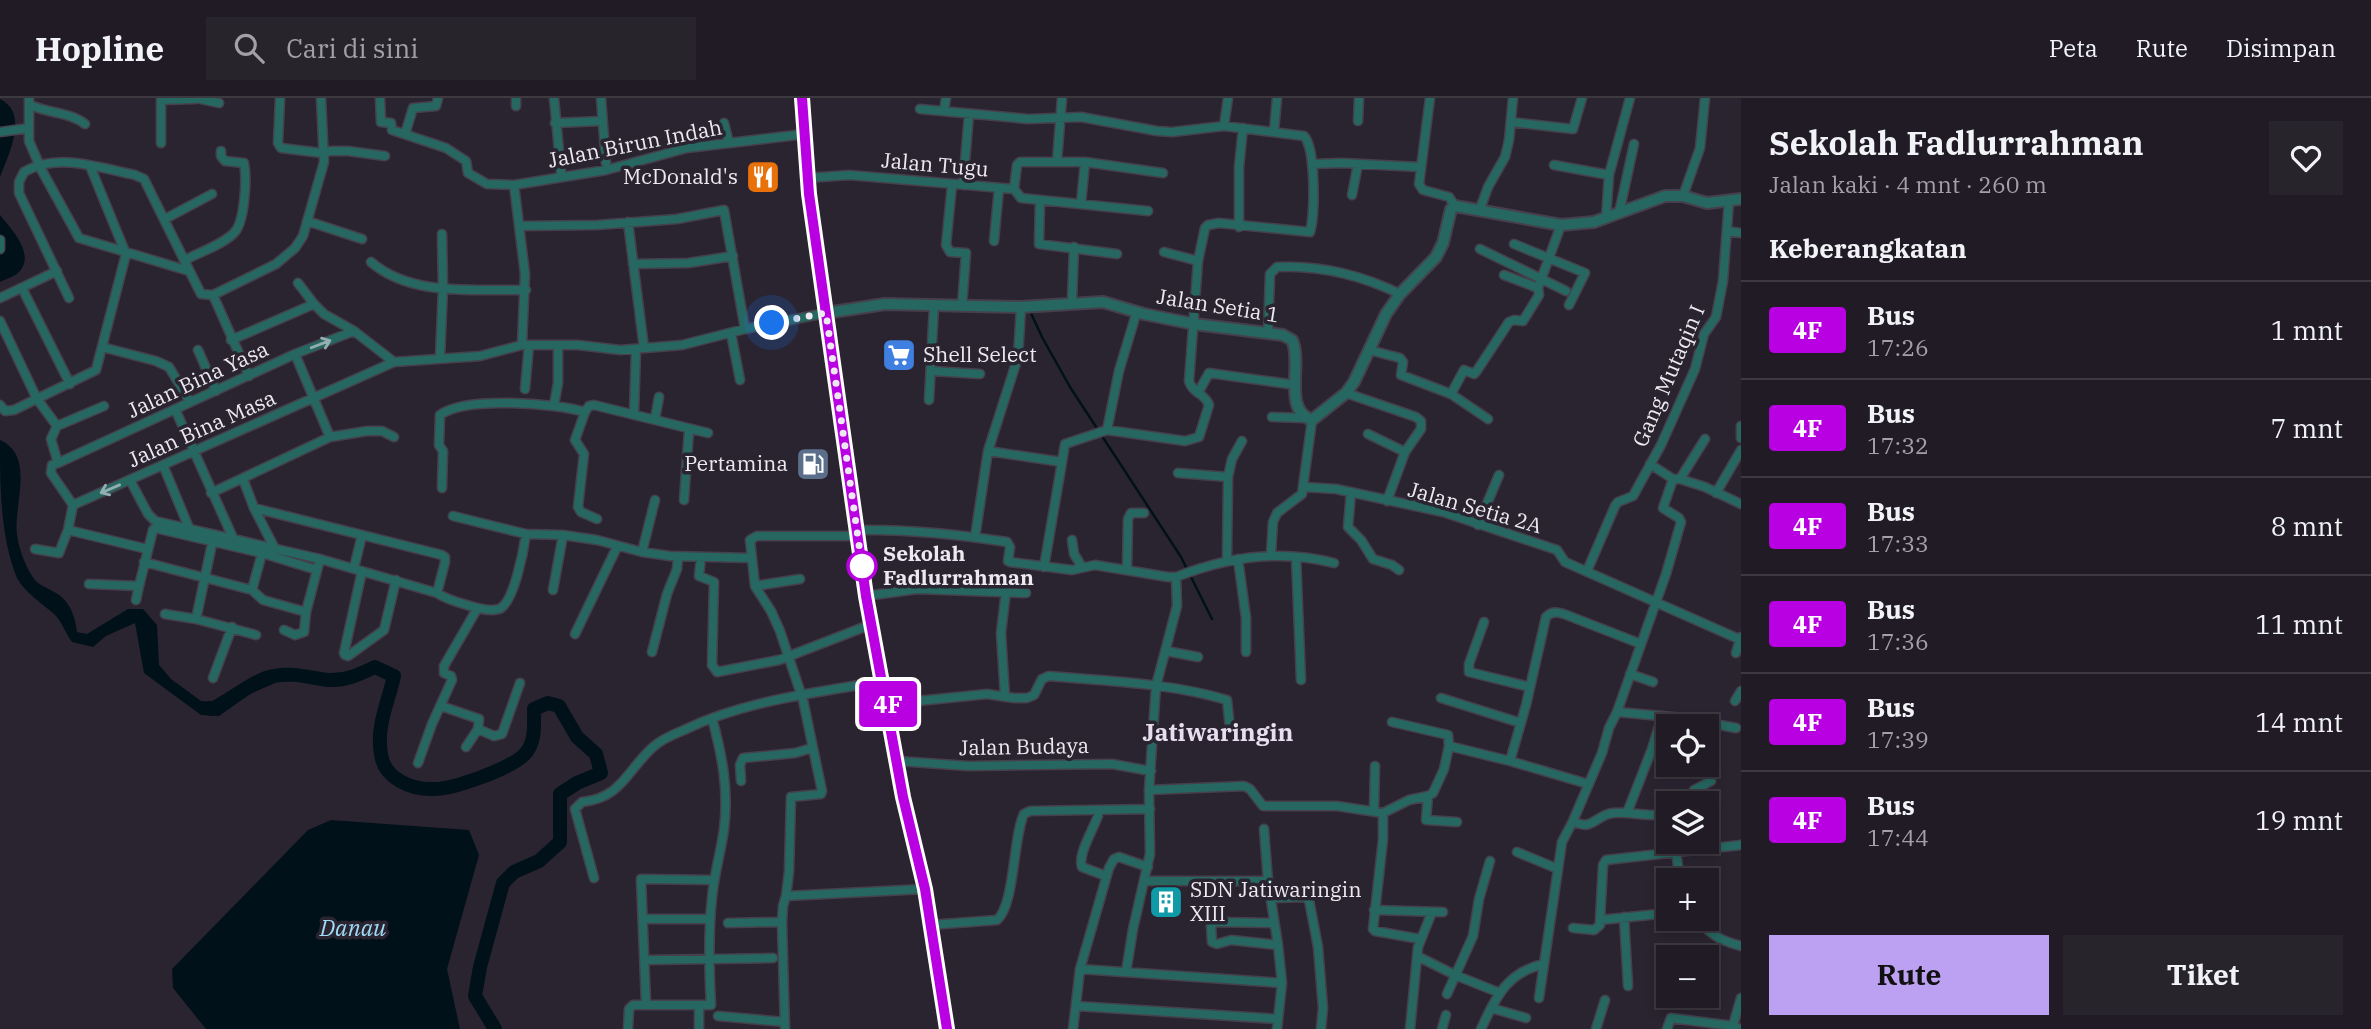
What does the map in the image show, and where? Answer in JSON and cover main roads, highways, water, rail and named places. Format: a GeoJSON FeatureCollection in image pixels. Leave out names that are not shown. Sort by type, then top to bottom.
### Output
{"type":"FeatureCollection","features":[{"type":"Feature","properties":{"kind":"main road"},"geometry":{"type":"LineString","coordinates":[[802,98],[807,178],[866,596],[903,797],[925,889],[947,1029]]}},
{"type":"Feature","properties":{"kind":"water"},"geometry":{"type":"Polygon","coordinates":[[[0,99],[14,114],[15,124],[11,147],[0,177],[0,99]]]}},
{"type":"Feature","properties":{"kind":"water"},"geometry":{"type":"Polygon","coordinates":[[[0,215],[20,242],[25,257],[20,271],[0,282],[0,215]]]}},
{"type":"Feature","properties":{"kind":"water"},"geometry":{"type":"Polygon","coordinates":[[[0,440],[11,447],[20,469],[17,535],[23,559],[37,582],[60,595],[68,604],[77,632],[87,634],[128,609],[143,609],[157,625],[159,665],[171,679],[201,701],[213,702],[235,692],[256,677],[280,670],[301,675],[271,676],[275,683],[250,694],[219,716],[201,715],[144,673],[135,623],[106,636],[93,647],[72,642],[57,618],[21,584],[11,562],[4,528],[0,440]]]}},
{"type":"Feature","properties":{"kind":"water","name":"Danau"},"geometry":{"type":"Polygon","coordinates":[[[331,820],[469,830],[479,855],[447,969],[460,1029],[206,1029],[173,988],[172,969],[308,830],[331,820]]]}},
{"type":"Feature","properties":{"kind":"waterway"},"geometry":{"type":"LineString","coordinates":[[1030,311],[1070,387],[1181,557],[1212,619]]}},
{"type":"Feature","properties":{"kind":"waterway"},"geometry":{"type":"LineString","coordinates":[[209,708],[212,709],[259,681],[274,676],[295,675],[335,680],[353,677],[375,667],[394,676],[380,734],[383,763],[400,781],[434,789],[467,782],[517,760],[531,745],[534,709],[548,703],[559,706],[577,737],[596,754],[601,773],[560,794],[560,842],[539,861],[514,872],[503,883],[480,967],[475,996],[495,1029]]}},
{"type":"Feature","properties":{"kind":"place","name":"McDonald's"},"geometry":{"type":"Point","coordinates":[763,177]}},
{"type":"Feature","properties":{"kind":"place","name":"Shell Select"},"geometry":{"type":"Point","coordinates":[899,355]}},
{"type":"Feature","properties":{"kind":"place","name":"Pertamina"},"geometry":{"type":"Point","coordinates":[813,464]}},
{"type":"Feature","properties":{"kind":"place","name":"Sekolah Fadlurrahman"},"geometry":{"type":"Point","coordinates":[862,566]}},
{"type":"Feature","properties":{"kind":"place","name":"SDN Jatiwaringin XIII"},"geometry":{"type":"Point","coordinates":[1166,902]}},
{"type":"Feature","properties":{"kind":"district","name":"Jatiwaringin"},"geometry":{"type":"Point","coordinates":[1218,733]}}]}
